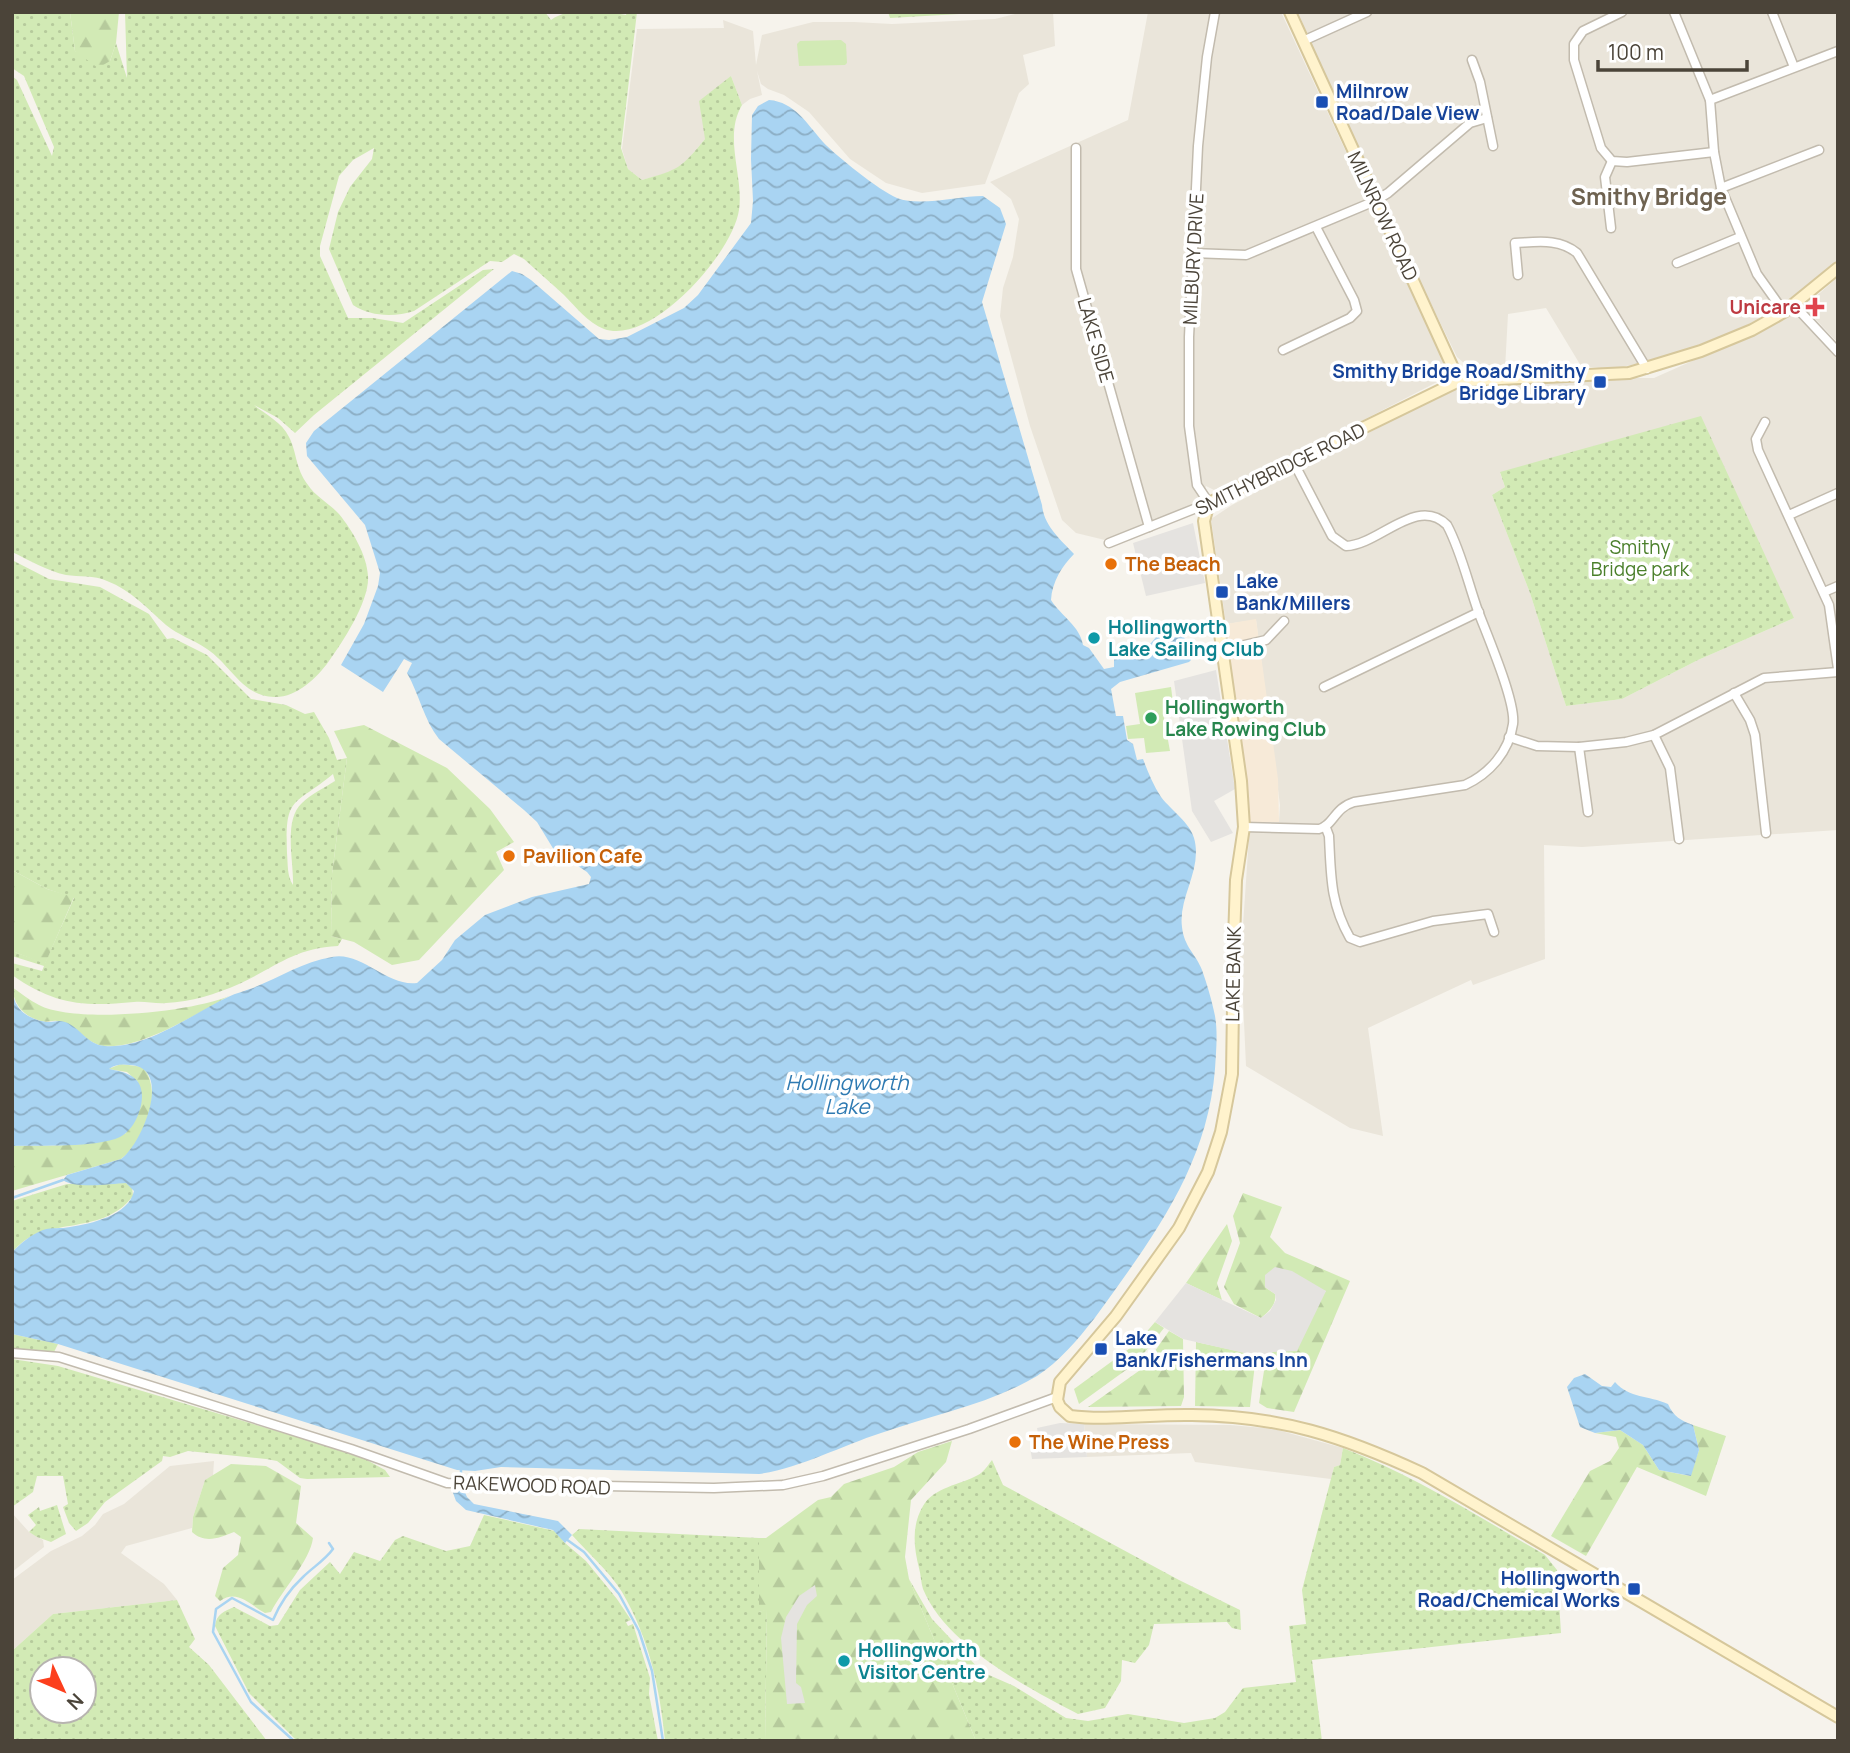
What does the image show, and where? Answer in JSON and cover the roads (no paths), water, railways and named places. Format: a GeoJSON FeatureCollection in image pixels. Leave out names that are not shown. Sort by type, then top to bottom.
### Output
{"type":"FeatureCollection","features":[{"type":"Feature","properties":{"kind":"main road","name":"MILNROW ROAD"},"geometry":{"type":"LineString","coordinates":[[1290,12],[1459,381]]}},
{"type":"Feature","properties":{"kind":"main road","name":"SMITHYBRIDGE ROAD"},"geometry":{"type":"LineString","coordinates":[[1209,503],[1459,381],[1629,373],[1701,351],[1752,330],[1784,312],[1838,268]]}},
{"type":"Feature","properties":{"kind":"main road","name":"LAKE BANK"},"geometry":{"type":"LineString","coordinates":[[1057,1397],[1060,1382],[1116,1316],[1179,1228],[1208,1172],[1222,1132],[1232,1074],[1234,928],[1244,827],[1241,781],[1223,650],[1208,579],[1204,521],[1209,503]]}},
{"type":"Feature","properties":{"kind":"main road"},"geometry":{"type":"LineString","coordinates":[[1057,1397],[1060,1407],[1070,1416],[1192,1415],[1254,1418],[1327,1433],[1374,1451],[1422,1473],[1838,1717]]}},
{"type":"Feature","properties":{"kind":"street","name":"MILBURY DRIVE"},"geometry":{"type":"LineString","coordinates":[[1209,503],[1197,485],[1189,426],[1192,253],[1198,146],[1207,57],[1215,12]]}},
{"type":"Feature","properties":{"kind":"street"},"geometry":{"type":"LineString","coordinates":[[1303,41],[1345,17],[1367,12]]}},
{"type":"Feature","properties":{"kind":"street"},"geometry":{"type":"LineString","coordinates":[[1622,12],[1583,31],[1574,44],[1574,60],[1601,148],[1612,161],[1627,162],[1714,152]]}},
{"type":"Feature","properties":{"kind":"street"},"geometry":{"type":"LineString","coordinates":[[1674,12],[1710,100],[1714,152],[1721,188],[1757,274],[1784,312]]}},
{"type":"Feature","properties":{"kind":"street"},"geometry":{"type":"LineString","coordinates":[[1772,12],[1794,67]]}},
{"type":"Feature","properties":{"kind":"street"},"geometry":{"type":"LineString","coordinates":[[1710,100],[1838,51]]}},
{"type":"Feature","properties":{"kind":"street"},"geometry":{"type":"LineString","coordinates":[[1472,60],[1493,146]]}},
{"type":"Feature","properties":{"kind":"street"},"geometry":{"type":"LineString","coordinates":[[1192,253],[1246,255],[1376,201],[1470,124],[1487,118]]}},
{"type":"Feature","properties":{"kind":"street","name":"LAKE SIDE"},"geometry":{"type":"LineString","coordinates":[[1076,148],[1076,269],[1149,527]]}},
{"type":"Feature","properties":{"kind":"street"},"geometry":{"type":"LineString","coordinates":[[1721,188],[1819,150]]}},
{"type":"Feature","properties":{"kind":"street"},"geometry":{"type":"LineString","coordinates":[[1611,228],[1605,177],[1612,161]]}},
{"type":"Feature","properties":{"kind":"street"},"geometry":{"type":"LineString","coordinates":[[1283,349],[1350,318],[1357,311],[1354,300],[1316,227]]}},
{"type":"Feature","properties":{"kind":"street"},"geometry":{"type":"LineString","coordinates":[[1677,263],[1740,237]]}},
{"type":"Feature","properties":{"kind":"street"},"geometry":{"type":"LineString","coordinates":[[1518,275],[1515,243],[1554,242],[1568,246],[1577,253],[1647,369]]}},
{"type":"Feature","properties":{"kind":"street"},"geometry":{"type":"LineString","coordinates":[[1794,305],[1838,352]]}},
{"type":"Feature","properties":{"kind":"street"},"geometry":{"type":"LineString","coordinates":[[1510,737],[1537,746],[1579,747],[1626,742],[1654,735],[1764,678],[1838,671],[1829,605],[1758,450],[1756,439],[1765,422]]}},
{"type":"Feature","properties":{"kind":"street"},"geometry":{"type":"LineString","coordinates":[[1244,827],[1326,828],[1339,809],[1346,804],[1465,785],[1478,779],[1501,755],[1510,737],[1513,714],[1501,671],[1450,531],[1442,520],[1431,515],[1420,515],[1360,544],[1346,546],[1332,536],[1294,463]]}},
{"type":"Feature","properties":{"kind":"street"},"geometry":{"type":"LineString","coordinates":[[1789,515],[1838,493]]}},
{"type":"Feature","properties":{"kind":"street","name":"SMITHYBRIDGE ROAD"},"geometry":{"type":"LineString","coordinates":[[1109,543],[1209,503]]}},
{"type":"Feature","properties":{"kind":"street"},"geometry":{"type":"LineString","coordinates":[[1824,592],[1838,586]]}},
{"type":"Feature","properties":{"kind":"street"},"geometry":{"type":"LineString","coordinates":[[1324,687],[1479,612]]}},
{"type":"Feature","properties":{"kind":"street"},"geometry":{"type":"LineString","coordinates":[[1223,650],[1266,640],[1284,621]]}},
{"type":"Feature","properties":{"kind":"street"},"geometry":{"type":"LineString","coordinates":[[1734,692],[1755,735],[1766,833]]}},
{"type":"Feature","properties":{"kind":"street"},"geometry":{"type":"LineString","coordinates":[[1654,735],[1670,768],[1679,839]]}},
{"type":"Feature","properties":{"kind":"street"},"geometry":{"type":"LineString","coordinates":[[1579,747],[1588,811]]}},
{"type":"Feature","properties":{"kind":"street"},"geometry":{"type":"LineString","coordinates":[[1326,828],[1329,836],[1333,898],[1350,938],[1360,942],[1433,921],[1488,914],[1494,932]]}},
{"type":"Feature","properties":{"kind":"street","name":"RAKEWOOD ROAD"},"geometry":{"type":"LineString","coordinates":[[12,1353],[59,1357],[351,1449],[447,1483],[714,1488],[783,1485],[823,1476],[969,1429],[1057,1397]]}},
{"type":"Feature","properties":{"kind":"water","name":"Hollingworth Lake"},"geometry":{"type":"Polygon","coordinates":[[[769,100],[793,109],[837,155],[869,181],[897,198],[928,201],[983,196],[1000,208],[1006,224],[982,302],[1046,519],[1053,532],[1074,554],[1058,575],[1051,600],[1104,669],[1114,667],[1114,655],[1119,648],[1151,643],[1158,635],[1171,632],[1183,636],[1186,640],[1191,660],[1189,662],[1120,682],[1111,689],[1116,716],[1123,716],[1127,740],[1133,744],[1137,760],[1143,759],[1161,797],[1184,822],[1194,838],[1195,861],[1183,905],[1182,927],[1185,940],[1200,964],[1216,1022],[1215,1069],[1210,1105],[1201,1139],[1188,1171],[1155,1232],[1088,1327],[1060,1357],[1037,1376],[980,1402],[881,1433],[790,1467],[759,1474],[501,1467],[475,1471],[457,1470],[58,1344],[12,1334],[12,1253],[34,1234],[43,1230],[98,1221],[125,1206],[134,1191],[126,1183],[84,1185],[63,1180],[67,1175],[121,1159],[129,1151],[145,1123],[152,1092],[150,1078],[143,1069],[127,1065],[114,1066],[109,1069],[136,1079],[141,1089],[139,1113],[125,1134],[97,1143],[12,1146],[12,990],[19,1009],[31,1017],[45,1022],[65,1022],[99,1045],[121,1045],[153,1036],[231,996],[321,959],[354,959],[395,980],[417,983],[442,960],[455,940],[485,915],[532,897],[589,884],[591,877],[587,872],[554,850],[537,822],[439,739],[429,724],[407,673],[412,663],[404,659],[383,692],[341,665],[364,624],[380,573],[365,525],[307,456],[306,443],[314,431],[512,271],[531,280],[599,339],[627,337],[684,308],[698,295],[751,223],[752,115],[758,106],[769,100]]]}},
{"type":"Feature","properties":{"kind":"water"},"geometry":{"type":"Polygon","coordinates":[[[1585,1374],[1602,1386],[1611,1387],[1615,1382],[1633,1394],[1668,1404],[1678,1418],[1693,1425],[1699,1450],[1691,1476],[1659,1470],[1643,1445],[1620,1430],[1595,1433],[1580,1427],[1567,1387],[1574,1378],[1585,1374]]]}},
{"type":"Feature","properties":{"kind":"water"},"geometry":{"type":"Polygon","coordinates":[[[452,1490],[464,1490],[474,1504],[558,1521],[572,1535],[565,1543],[553,1530],[466,1510],[456,1501],[452,1490]]]}},
{"type":"Feature","properties":{"kind":"waterway"},"geometry":{"type":"LineString","coordinates":[[12,1198],[63,1180]]}},
{"type":"Feature","properties":{"kind":"waterway"},"geometry":{"type":"LineString","coordinates":[[566,1539],[584,1552],[619,1594],[639,1631],[652,1671],[663,1741]]}},
{"type":"Feature","properties":{"kind":"waterway"},"geometry":{"type":"LineString","coordinates":[[294,1741],[251,1702],[213,1632],[216,1609],[232,1598],[273,1620],[293,1587],[333,1549],[329,1543]]}},
{"type":"Feature","properties":{"kind":"place","name":"Milnrow Road/Dale View"},"geometry":{"type":"Point","coordinates":[1322,102]}},
{"type":"Feature","properties":{"kind":"place","name":"Unicare"},"geometry":{"type":"Point","coordinates":[1815,307]}},
{"type":"Feature","properties":{"kind":"place","name":"Smithy Bridge Road/Smithy Bridge Library"},"geometry":{"type":"Point","coordinates":[1600,382]}},
{"type":"Feature","properties":{"kind":"place","name":"The Beach"},"geometry":{"type":"Point","coordinates":[1111,564]}},
{"type":"Feature","properties":{"kind":"place","name":"Lake Bank/Millers"},"geometry":{"type":"Point","coordinates":[1222,592]}},
{"type":"Feature","properties":{"kind":"place","name":"Hollingworth Lake Sailing Club"},"geometry":{"type":"Point","coordinates":[1094,638]}},
{"type":"Feature","properties":{"kind":"place","name":"Hollingworth Lake Rowing Club"},"geometry":{"type":"Point","coordinates":[1151,718]}},
{"type":"Feature","properties":{"kind":"place","name":"Pavilion Cafe"},"geometry":{"type":"Point","coordinates":[509,856]}},
{"type":"Feature","properties":{"kind":"place","name":"Lake Bank/Fishermans Inn"},"geometry":{"type":"Point","coordinates":[1101,1349]}},
{"type":"Feature","properties":{"kind":"place","name":"The Wine Press"},"geometry":{"type":"Point","coordinates":[1015,1442]}},
{"type":"Feature","properties":{"kind":"place","name":"Hollingworth Road/Chemical Works"},"geometry":{"type":"Point","coordinates":[1634,1589]}},
{"type":"Feature","properties":{"kind":"place","name":"Hollingworth Visitor Centre"},"geometry":{"type":"Point","coordinates":[844,1661]}},
{"type":"Feature","properties":{"kind":"district","name":"Smithy Bridge"},"geometry":{"type":"Point","coordinates":[1649,196]}},
{"type":"Feature","properties":{"kind":"park label","name":"Smithy Bridge park"},"geometry":{"type":"Point","coordinates":[1640,558]}}]}
